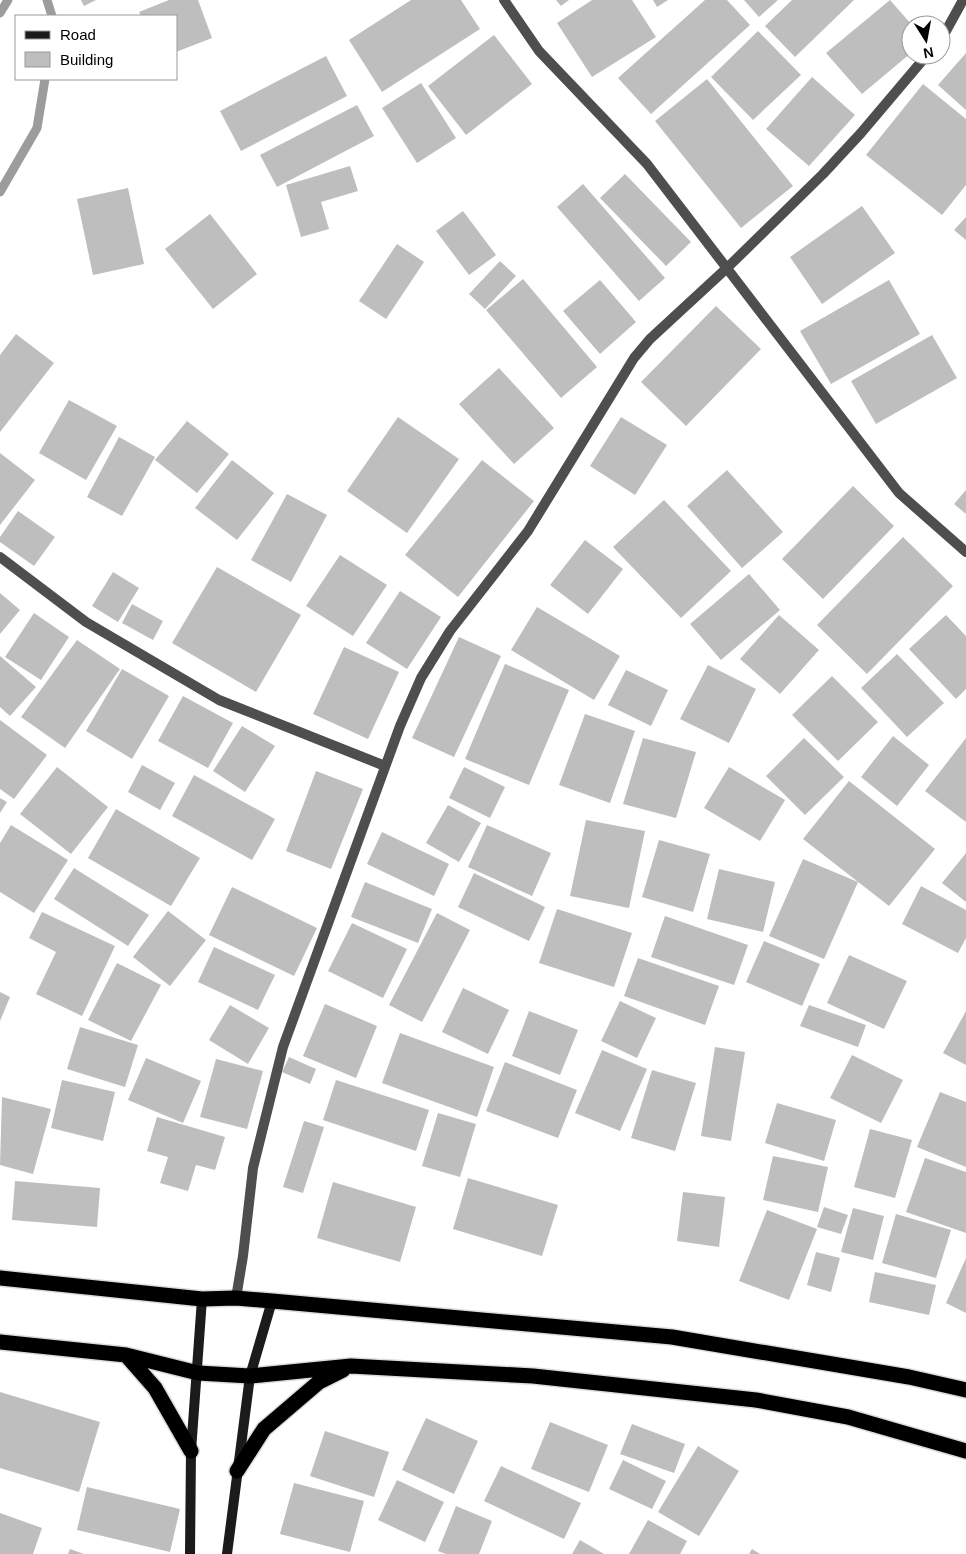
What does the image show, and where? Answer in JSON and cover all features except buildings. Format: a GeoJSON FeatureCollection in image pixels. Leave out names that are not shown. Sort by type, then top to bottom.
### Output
{"type":"FeatureCollection","features":[{"type":"Feature","properties":{"kind":"highway"},"geometry":{"type":"LineString","coordinates":[[0,1278],[202,1299],[236,1298],[672,1337],[909,1376],[966,1390]]}},
{"type":"Feature","properties":{"kind":"highway"},"geometry":{"type":"LineString","coordinates":[[0,1342],[126,1355],[198,1373],[250,1376],[351,1366],[533,1376],[756,1400],[848,1417],[966,1451]]}},
{"type":"Feature","properties":{"kind":"highway"},"geometry":{"type":"LineString","coordinates":[[126,1355],[155,1388],[191,1451]]}},
{"type":"Feature","properties":{"kind":"highway"},"geometry":{"type":"LineString","coordinates":[[237,1471],[264,1429],[319,1382],[351,1366]]}},
{"type":"Feature","properties":{"kind":"street"},"geometry":{"type":"LineString","coordinates":[[504,0],[539,50],[647,164],[728,267],[899,493],[966,552]]}},
{"type":"Feature","properties":{"kind":"street"},"geometry":{"type":"LineString","coordinates":[[951,22],[963,0]]}},
{"type":"Feature","properties":{"kind":"street"},"geometry":{"type":"LineString","coordinates":[[236,1298],[253,1168],[283,1046],[385,766],[421,678],[450,631],[528,531],[634,358],[650,339],[728,267],[854,140],[918,65]]}},
{"type":"Feature","properties":{"kind":"street"},"geometry":{"type":"LineString","coordinates":[[0,557],[86,622],[219,700],[385,766]]}},
{"type":"Feature","properties":{"kind":"street"},"geometry":{"type":"LineString","coordinates":[[190,1554],[191,1451],[202,1299]]}},
{"type":"Feature","properties":{"kind":"street"},"geometry":{"type":"LineString","coordinates":[[227,1554],[250,1376],[272,1301]]}},
{"type":"Feature","properties":{"kind":"waterway"},"geometry":{"type":"LineString","coordinates":[[0,13],[8,0]]}},
{"type":"Feature","properties":{"kind":"waterway"},"geometry":{"type":"LineString","coordinates":[[47,0],[52,15]]}},
{"type":"Feature","properties":{"kind":"waterway"},"geometry":{"type":"LineString","coordinates":[[0,192],[37,128],[45,80]]}}]}
